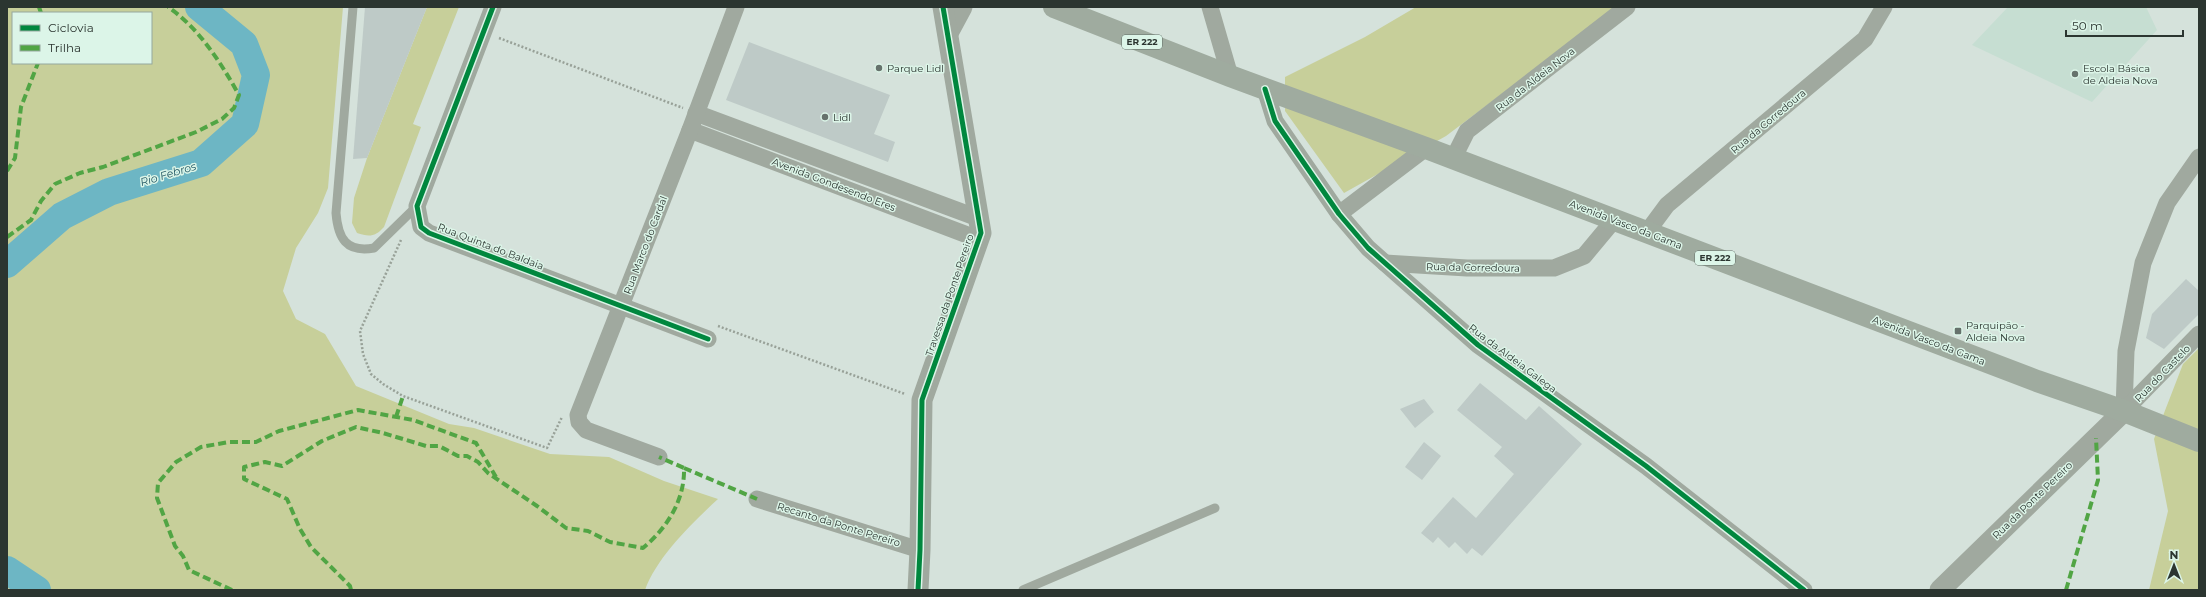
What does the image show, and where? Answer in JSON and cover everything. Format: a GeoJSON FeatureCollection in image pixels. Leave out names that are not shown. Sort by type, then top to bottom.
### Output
{"type":"FeatureCollection","features":[{"type":"Feature","properties":{"kind":"main road","name":"Avenida Vasco da Gama"},"geometry":{"type":"LineString","coordinates":[[1054,7],[1230,76],[1426,148],[2037,381],[2124,411],[2199,441]]}},
{"type":"Feature","properties":{"kind":"street"},"geometry":{"type":"LineString","coordinates":[[417,206],[493,7]]}},
{"type":"Feature","properties":{"kind":"street","name":"Rua Marco do Cardal"},"geometry":{"type":"LineString","coordinates":[[578,415],[690,130],[736,7]]}},
{"type":"Feature","properties":{"kind":"street"},"geometry":{"type":"LineString","coordinates":[[929,7],[948,33],[962,7]]}},
{"type":"Feature","properties":{"kind":"street","name":"Travessa da Ponte Pereiro"},"geometry":{"type":"LineString","coordinates":[[918,590],[922,400],[981,233],[943,7]]}},
{"type":"Feature","properties":{"kind":"street"},"geometry":{"type":"LineString","coordinates":[[1210,7],[1230,76]]}},
{"type":"Feature","properties":{"kind":"street","name":"Rua da Aldeia Nova"},"geometry":{"type":"LineString","coordinates":[[1453,159],[1468,131],[1627,7]]}},
{"type":"Feature","properties":{"kind":"street","name":"Rua da Corredoura"},"geometry":{"type":"LineString","coordinates":[[1647,232],[1666,205],[1865,39],[1884,7]]}},
{"type":"Feature","properties":{"kind":"street","name":"Rua da Aldeia Galega"},"geometry":{"type":"LineString","coordinates":[[1266,89],[1275,121],[1339,214],[1368,248],[1385,264],[1478,345],[1646,466],[1804,590]]}},
{"type":"Feature","properties":{"kind":"street","name":"Avenida Gondesendo Eres"},"geometry":{"type":"LineString","coordinates":[[696,113],[978,218]]}},
{"type":"Feature","properties":{"kind":"street","name":"Avenida Gondesendo Eres"},"geometry":{"type":"LineString","coordinates":[[690,130],[978,239]]}},
{"type":"Feature","properties":{"kind":"street"},"geometry":{"type":"LineString","coordinates":[[1339,214],[1426,148]]}},
{"type":"Feature","properties":{"kind":"street"},"geometry":{"type":"LineString","coordinates":[[2124,411],[2126,351],[2143,263],[2166,203],[2199,157]]}},
{"type":"Feature","properties":{"kind":"street","name":"Rua Quinta do Baldaia"},"geometry":{"type":"LineString","coordinates":[[417,206],[421,227],[429,233],[621,305],[712,332]]}},
{"type":"Feature","properties":{"kind":"street","name":"Rua da Corredoura"},"geometry":{"type":"LineString","coordinates":[[1385,264],[1468,268],[1554,268],[1584,256],[1614,220]]}},
{"type":"Feature","properties":{"kind":"street","name":"Rua do Castelo"},"geometry":{"type":"LineString","coordinates":[[2124,411],[2199,334]]}},
{"type":"Feature","properties":{"kind":"street","name":"Rua da Ponte Pereiro"},"geometry":{"type":"LineString","coordinates":[[1940,590],[2124,411]]}},
{"type":"Feature","properties":{"kind":"street"},"geometry":{"type":"LineString","coordinates":[[578,415],[579,422],[586,430],[659,457]]}},
{"type":"Feature","properties":{"kind":"street","name":"Recanto da Ponte Pereiro"},"geometry":{"type":"LineString","coordinates":[[757,499],[920,550]]}},
{"type":"Feature","properties":{"kind":"lane"},"geometry":{"type":"LineString","coordinates":[[353,7],[336,213],[337,228],[345,243],[355,248],[366,250],[374,248],[417,206]]}},
{"type":"Feature","properties":{"kind":"lane"},"geometry":{"type":"LineString","coordinates":[[1022,590],[1214,508]]}},
{"type":"Feature","properties":{"kind":"path"},"geometry":{"type":"LineString","coordinates":[[484,32],[696,113]]}},
{"type":"Feature","properties":{"kind":"path"},"geometry":{"type":"LineString","coordinates":[[404,234],[360,331],[363,354],[371,374],[383,384],[403,396],[547,448],[561,417],[578,415]]}},
{"type":"Feature","properties":{"kind":"path"},"geometry":{"type":"LineString","coordinates":[[712,332],[922,400]]}},
{"type":"Feature","properties":{"kind":"shaded area","name":"Escola Básica de Aldeia Nova"},"geometry":{"type":"Polygon","coordinates":[[[2008,7],[2146,7],[2157,30],[2092,102],[1972,45],[2008,7]]]}},
{"type":"Feature","properties":{"kind":"green space"},"geometry":{"type":"Polygon","coordinates":[[[7,7],[343,7],[328,188],[318,213],[296,248],[283,291],[296,319],[325,334],[356,386],[449,424],[474,428],[550,454],[609,457],[664,481],[718,499],[676,541],[658,565],[645,590],[7,590],[7,7]]]}},
{"type":"Feature","properties":{"kind":"green space"},"geometry":{"type":"Polygon","coordinates":[[[427,7],[459,7],[413,124],[421,127],[384,227],[378,233],[372,235],[357,233],[352,223],[354,198],[367,158],[427,7]]]}},
{"type":"Feature","properties":{"kind":"green space"},"geometry":{"type":"Polygon","coordinates":[[[1416,7],[1617,7],[1446,136],[1344,193],[1285,111],[1285,77],[1365,37],[1416,7]]]}},
{"type":"Feature","properties":{"kind":"green space"},"geometry":{"type":"Polygon","coordinates":[[[2199,348],[2199,590],[2149,590],[2168,511],[2154,439],[2183,364],[2199,348]]]}},
{"type":"Feature","properties":{"kind":"building"},"geometry":{"type":"Polygon","coordinates":[[[365,7],[427,7],[367,158],[353,159],[365,7]]]}},
{"type":"Feature","properties":{"kind":"building","name":"Lidl"},"geometry":{"type":"Polygon","coordinates":[[[749,42],[890,95],[874,134],[895,142],[888,162],[726,100],[749,42]]]}},
{"type":"Feature","properties":{"kind":"building"},"geometry":{"type":"Polygon","coordinates":[[[2186,279],[2199,291],[2199,314],[2164,349],[2146,338],[2152,314],[2186,279]]]}},
{"type":"Feature","properties":{"kind":"building"},"geometry":{"type":"Polygon","coordinates":[[[1480,383],[1526,420],[1539,406],[1582,444],[1482,556],[1472,548],[1467,554],[1455,542],[1449,548],[1438,537],[1433,543],[1421,533],[1453,497],[1476,518],[1514,474],[1494,456],[1502,447],[1457,410],[1480,383]]]}},
{"type":"Feature","properties":{"kind":"building"},"geometry":{"type":"Polygon","coordinates":[[[1424,399],[1434,412],[1415,428],[1400,409],[1424,399]]]}},
{"type":"Feature","properties":{"kind":"building"},"geometry":{"type":"Polygon","coordinates":[[[1424,442],[1441,456],[1422,480],[1405,467],[1424,442]]]}},
{"type":"Feature","properties":{"kind":"waterway","name":"Rio Febros"},"geometry":{"type":"LineString","coordinates":[[7,264],[62,216],[109,192],[201,163],[245,124],[256,75],[244,44],[199,7]]}},
{"type":"Feature","properties":{"kind":"waterway","name":"Rio Febros"},"geometry":{"type":"LineString","coordinates":[[7,570],[37,590]]}},
{"type":"Feature","properties":{"kind":"marked path"},"geometry":{"type":"LineString","coordinates":[[39,7],[41,12]]}},
{"type":"Feature","properties":{"kind":"marked path"},"geometry":{"type":"LineString","coordinates":[[7,237],[31,220],[41,201],[55,184],[80,173],[103,167],[196,132],[222,119],[234,108],[239,95],[225,71],[190,25],[168,7]]}},
{"type":"Feature","properties":{"kind":"marked path"},"geometry":{"type":"LineString","coordinates":[[7,171],[15,158],[21,107],[38,64]]}},
{"type":"Feature","properties":{"kind":"marked path"},"geometry":{"type":"LineString","coordinates":[[396,417],[403,396]]}},
{"type":"Feature","properties":{"kind":"marked path"},"geometry":{"type":"LineString","coordinates":[[232,590],[189,570],[183,556],[175,546],[157,498],[158,483],[176,462],[201,447],[229,442],[256,442],[279,431],[358,410],[413,420],[476,443],[496,477]]}},
{"type":"Feature","properties":{"kind":"marked path"},"geometry":{"type":"LineString","coordinates":[[351,590],[350,586],[311,547],[300,529],[287,499],[244,479],[244,467],[265,462],[282,466],[322,441],[356,427],[383,433],[426,446],[439,446],[458,456],[467,456],[478,462],[488,473],[537,506],[566,528],[588,531],[610,542],[643,548],[660,532],[667,522],[678,502],[684,480],[684,468],[659,457]]}},
{"type":"Feature","properties":{"kind":"marked path"},"geometry":{"type":"LineString","coordinates":[[2066,590],[2098,480],[2096,438]]}},
{"type":"Feature","properties":{"kind":"marked path"},"geometry":{"type":"LineString","coordinates":[[684,468],[757,499]]}},
{"type":"Feature","properties":{"kind":"cycle path"},"geometry":{"type":"LineString","coordinates":[[493,7],[417,206],[421,227],[429,233],[708,339]]}},
{"type":"Feature","properties":{"kind":"cycle path"},"geometry":{"type":"LineString","coordinates":[[918,590],[922,400],[981,233],[943,7]]}},
{"type":"Feature","properties":{"kind":"cycle path"},"geometry":{"type":"LineString","coordinates":[[1265,89],[1275,121],[1339,214],[1368,248],[1478,345],[1646,466],[1804,590]]}},
{"type":"Feature","properties":{"kind":"place","name":"Parque Lidl"},"geometry":{"type":"Point","coordinates":[879,68]}},
{"type":"Feature","properties":{"kind":"place","name":"Escola Básica de Aldeia Nova"},"geometry":{"type":"Point","coordinates":[2075,74]}},
{"type":"Feature","properties":{"kind":"place","name":"Lidl"},"geometry":{"type":"Point","coordinates":[825,117]}},
{"type":"Feature","properties":{"kind":"place","name":"Parquipão - Aldeia Nova"},"geometry":{"type":"Point","coordinates":[1958,331]}}]}
